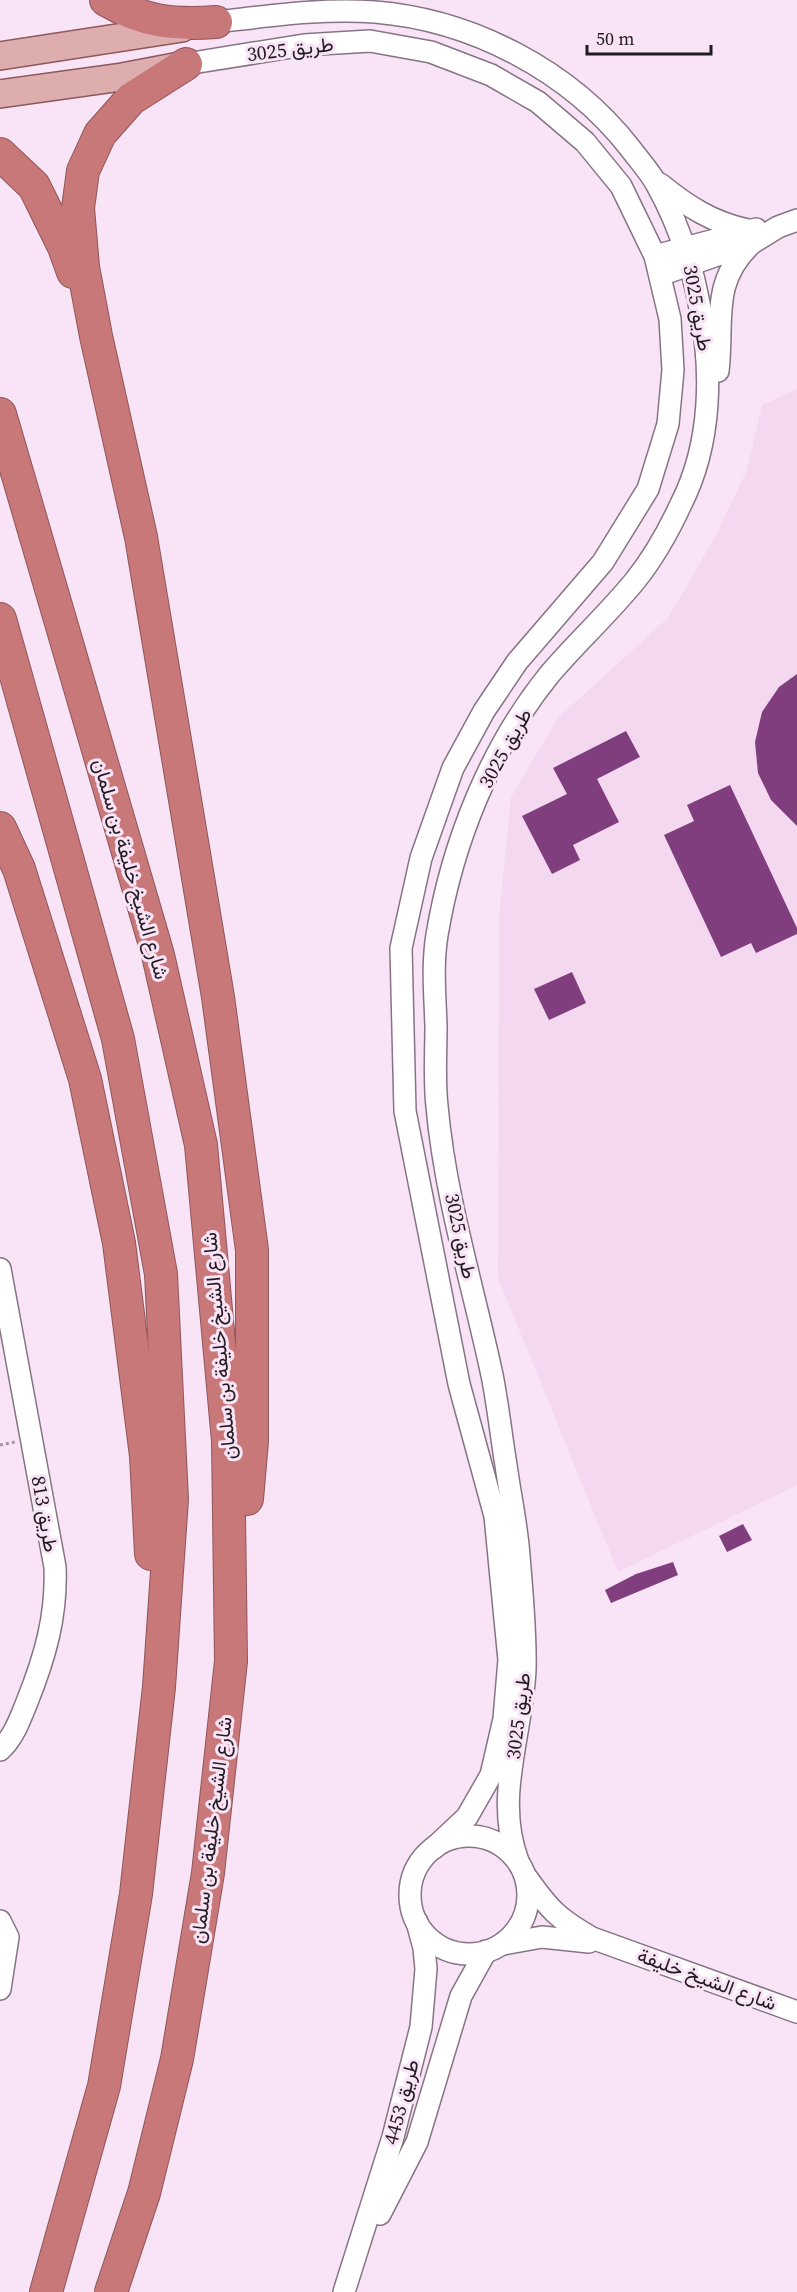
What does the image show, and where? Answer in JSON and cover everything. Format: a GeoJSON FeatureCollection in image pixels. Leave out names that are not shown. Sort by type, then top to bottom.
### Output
{"type":"FeatureCollection","features":[{"type":"Feature","properties":{"kind":"highway"},"geometry":{"type":"LineString","coordinates":[[106,0],[151,20],[175,24],[216,22]]}},
{"type":"Feature","properties":{"kind":"highway"},"geometry":{"type":"LineString","coordinates":[[186,64],[131,99],[100,134],[83,171],[78,208],[83,267],[141,537],[218,997],[252,1250],[252,1441],[231,1661]]}},
{"type":"Feature","properties":{"kind":"highway"},"geometry":{"type":"LineString","coordinates":[[0,154],[34,186],[64,247],[96,336]]}},
{"type":"Feature","properties":{"kind":"highway"},"geometry":{"type":"LineString","coordinates":[[0,183],[27,206],[64,247]]}},
{"type":"Feature","properties":{"kind":"highway","name":"شارع الشيخ خليفة بن سلمان"},"geometry":{"type":"LineString","coordinates":[[0,414],[158,955],[201,1145],[228,1441],[231,1661],[208,1873],[177,2059],[144,2193],[111,2292]]}},
{"type":"Feature","properties":{"kind":"highway"},"geometry":{"type":"LineString","coordinates":[[0,619],[118,1039],[161,1274],[172,1499],[159,1687],[136,1894],[104,2086],[46,2292]]}},
{"type":"Feature","properties":{"kind":"highway"},"geometry":{"type":"LineString","coordinates":[[0,828],[19,869],[85,1079],[119,1244],[146,1456],[159,1687]]}},
{"type":"Feature","properties":{"kind":"main road"},"geometry":{"type":"LineString","coordinates":[[0,56],[216,22]]}},
{"type":"Feature","properties":{"kind":"main road"},"geometry":{"type":"LineString","coordinates":[[0,94],[122,77],[186,64]]}},
{"type":"Feature","properties":{"kind":"street","name":"طريق 3025"},"geometry":{"type":"LineString","coordinates":[[216,22],[312,11],[379,12],[449,26],[506,49],[560,79],[611,124],[655,181],[689,256],[703,322],[708,374],[705,430],[697,464],[683,502],[638,578],[549,676],[524,711],[486,778],[455,849],[437,934],[433,977],[437,1106],[458,1231],[501,1432],[519,1551],[525,1666],[521,1722],[508,1782],[506,1815],[508,1837],[521,1869]]}},
{"type":"Feature","properties":{"kind":"street","name":"طريق 3025"},"geometry":{"type":"LineString","coordinates":[[186,64],[304,45],[370,41],[431,52],[491,75],[538,102],[585,142],[621,186],[658,266],[670,319],[673,370],[668,424],[648,489],[603,562],[517,662],[484,711],[453,768],[421,858],[401,948],[405,1111],[453,1350],[495,1516],[509,1660],[504,1719],[491,1774],[480,1798],[467,1817],[434,1848]]}},
{"type":"Feature","properties":{"kind":"street"},"geometry":{"type":"LineString","coordinates":[[655,181],[699,213],[750,236]]}},
{"type":"Feature","properties":{"kind":"street"},"geometry":{"type":"LineString","coordinates":[[658,266],[787,223]]}},
{"type":"Feature","properties":{"kind":"street"},"geometry":{"type":"LineString","coordinates":[[705,430],[718,369],[723,292],[728,272],[750,236]]}},
{"type":"Feature","properties":{"kind":"street"},"geometry":{"type":"LineString","coordinates":[[405,1111],[437,1106]]}},
{"type":"Feature","properties":{"kind":"street","name":"طريق 813"},"geometry":{"type":"LineString","coordinates":[[0,1269],[56,1586],[52,1624],[43,1661],[17,1726],[8,1742],[0,1750]]}},
{"type":"Feature","properties":{"kind":"street"},"geometry":{"type":"LineString","coordinates":[[453,1350],[484,1344]]}},
{"type":"Feature","properties":{"kind":"street"},"geometry":{"type":"LineString","coordinates":[[474,1437],[501,1432]]}},
{"type":"Feature","properties":{"kind":"street"},"geometry":{"type":"LineString","coordinates":[[469,1836],[488,1839],[504,1848],[521,1869],[528,1895],[525,1914],[516,1931],[495,1948],[462,1953],[439,1946],[426,1935],[417,1922],[411,1902],[411,1882],[420,1863],[434,1848],[451,1839],[469,1836]]}},
{"type":"Feature","properties":{"kind":"street","name":"شارع الشيخ خليفة"},"geometry":{"type":"LineString","coordinates":[[521,1869],[548,1909],[562,1921],[592,1938],[797,2012]]}},
{"type":"Feature","properties":{"kind":"street"},"geometry":{"type":"LineString","coordinates":[[0,1921],[7,1931],[8,1944],[0,1989]]}},
{"type":"Feature","properties":{"kind":"street","name":"طريق 4453"},"geometry":{"type":"LineString","coordinates":[[346,2284],[393,2137],[421,2027],[426,1969],[424,1948],[417,1922]]}},
{"type":"Feature","properties":{"kind":"street","name":"شارع الشيخ خليفة"},"geometry":{"type":"LineString","coordinates":[[495,1948],[553,1937],[616,1947]]}},
{"type":"Feature","properties":{"kind":"street","name":"طريق 4453"},"geometry":{"type":"LineString","coordinates":[[346,2284],[417,2142],[461,1996],[495,1948]]}},
{"type":"Feature","properties":{"kind":"shaded area"},"geometry":{"type":"Polygon","coordinates":[[[797,389],[797,1485],[618,1572],[498,1278],[499,915],[511,797],[558,718],[668,618],[715,537],[747,470],[762,405],[797,389]]]}},
{"type":"Feature","properties":{"kind":"building"},"geometry":{"type":"Polygon","coordinates":[[[797,674],[797,826],[771,800],[758,773],[755,742],[762,712],[779,687],[797,674]]]}},
{"type":"Feature","properties":{"kind":"building"},"geometry":{"type":"Polygon","coordinates":[[[626,731],[640,757],[597,779],[619,822],[573,845],[580,860],[552,874],[522,816],[567,794],[553,768],[626,731]]]}},
{"type":"Feature","properties":{"kind":"building"},"geometry":{"type":"Polygon","coordinates":[[[730,785],[797,928],[797,934],[756,953],[751,943],[721,957],[664,835],[694,821],[687,805],[730,785]]]}},
{"type":"Feature","properties":{"kind":"building"},"geometry":{"type":"Polygon","coordinates":[[[572,972],[586,1003],[549,1020],[534,989],[572,972]]]}},
{"type":"Feature","properties":{"kind":"building"},"geometry":{"type":"Polygon","coordinates":[[[743,1524],[752,1540],[727,1552],[719,1536],[743,1524]]]}},
{"type":"Feature","properties":{"kind":"building"},"geometry":{"type":"Polygon","coordinates":[[[673,1562],[678,1575],[611,1603],[605,1590],[636,1574],[673,1562]]]}}]}
